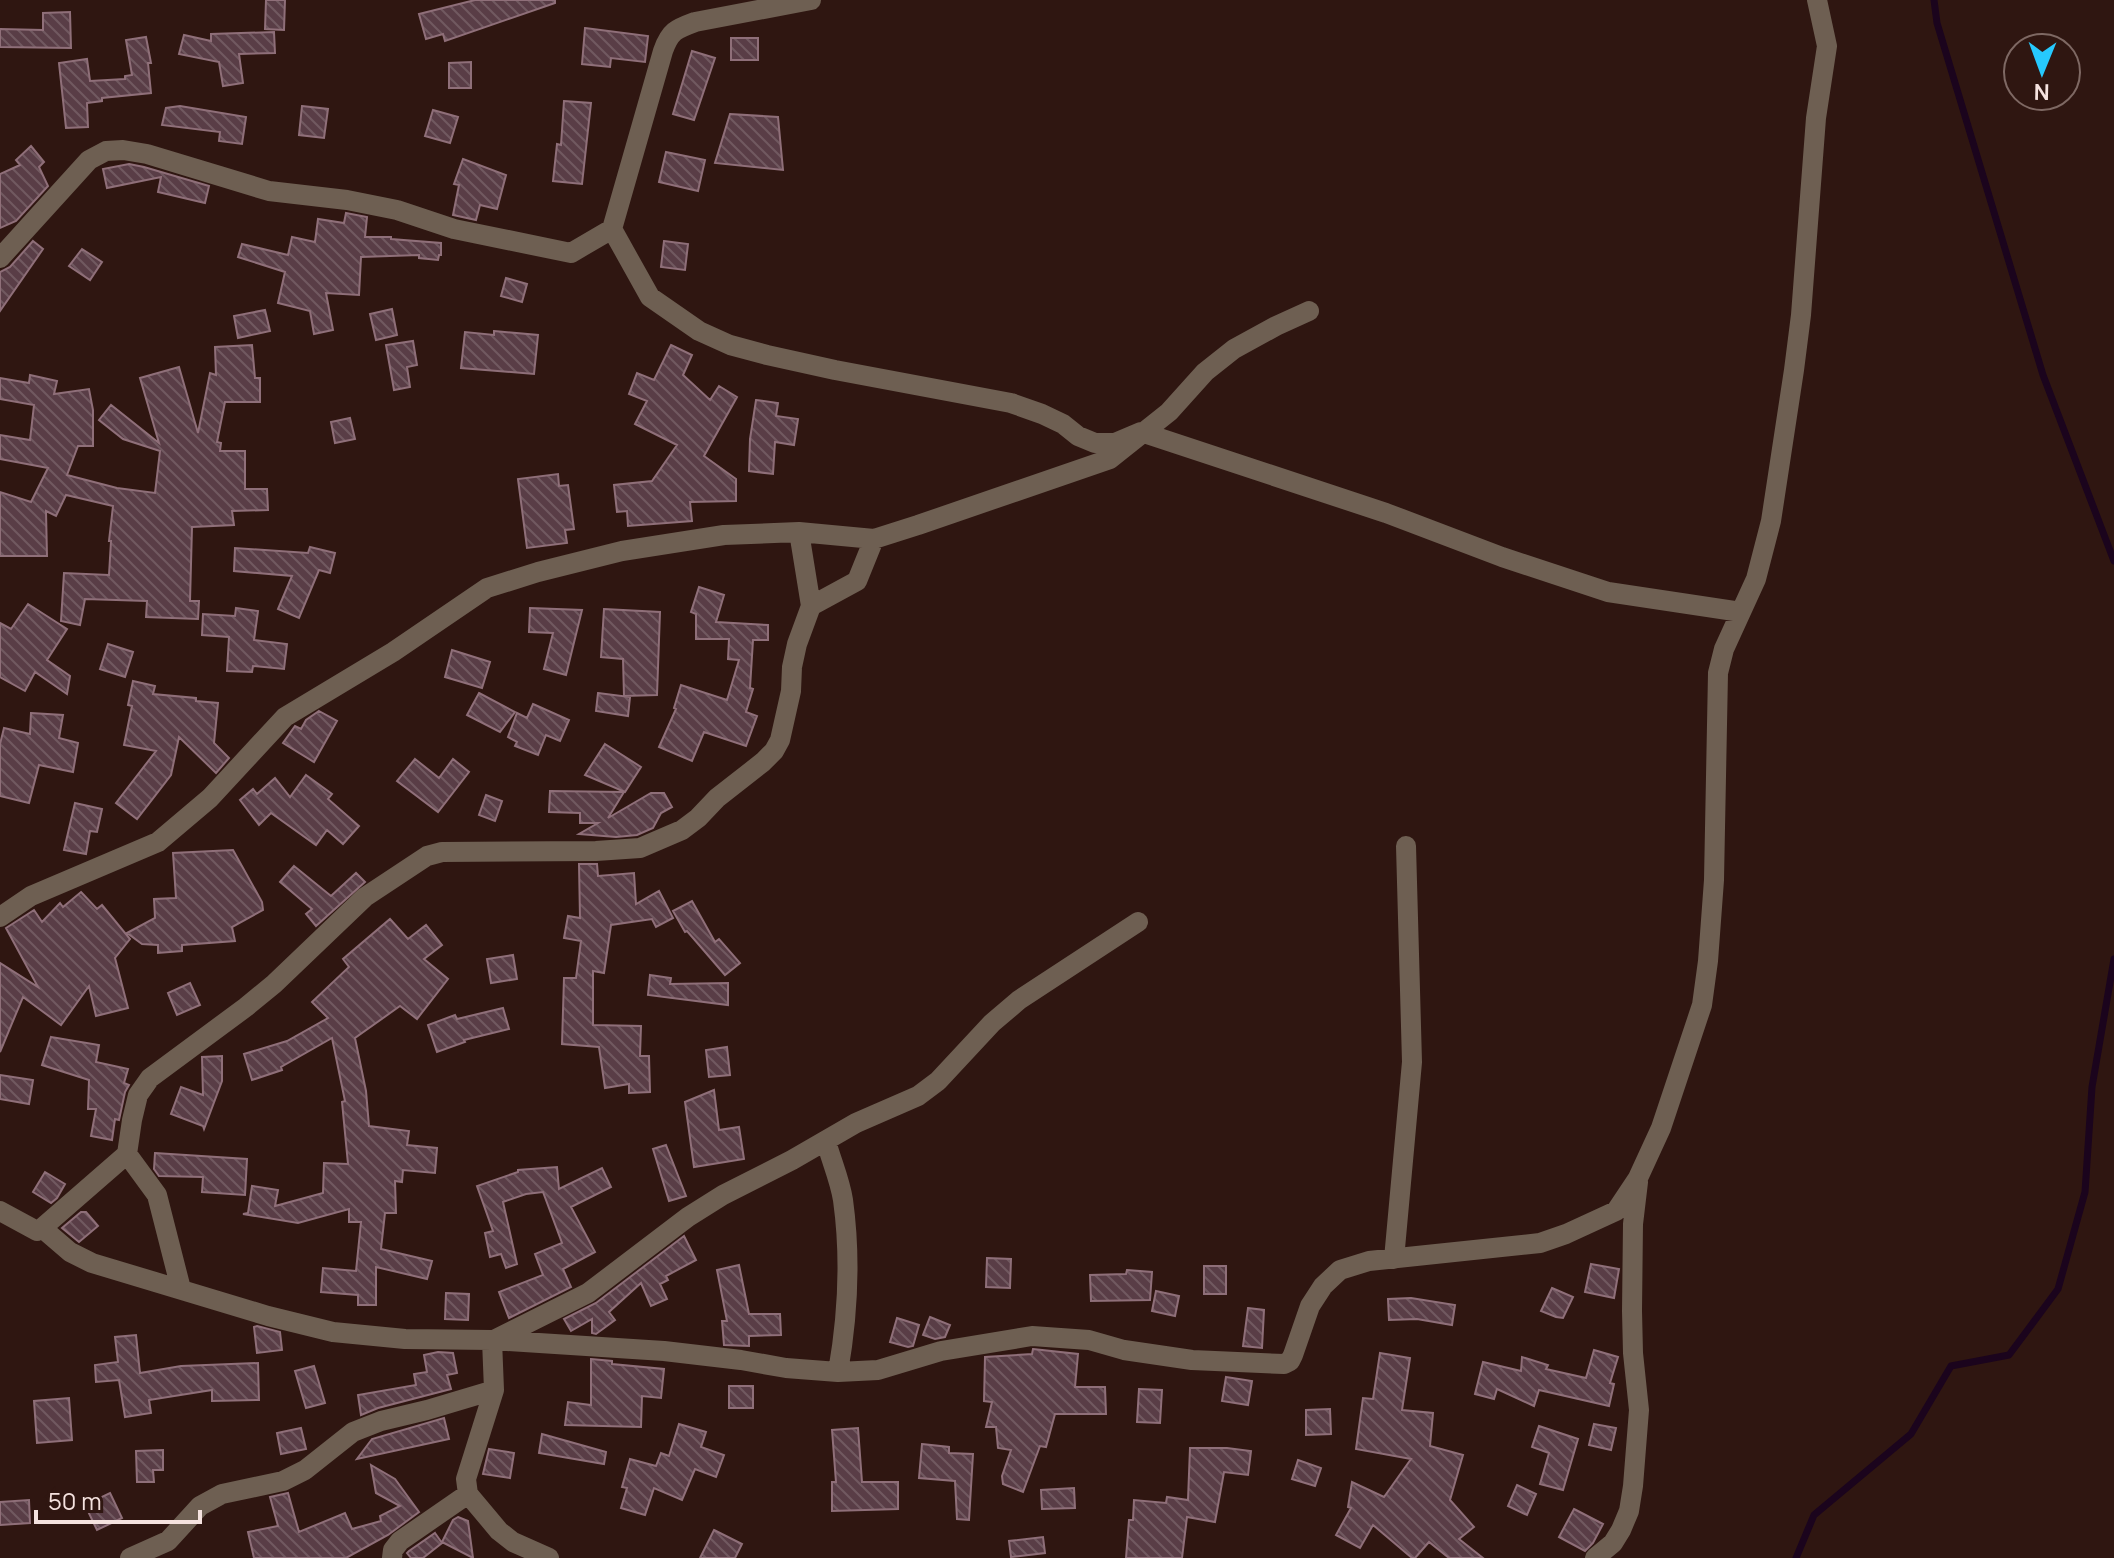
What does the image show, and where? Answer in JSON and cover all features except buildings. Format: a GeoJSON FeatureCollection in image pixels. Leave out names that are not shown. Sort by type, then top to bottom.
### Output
{"type":"FeatureCollection","features":[{"type":"Feature","properties":{"kind":"street"},"geometry":{"type":"LineString","coordinates":[[0,258],[89,160],[106,151],[123,150],[147,154],[269,191],[347,200],[397,210],[454,229],[571,253],[612,229],[663,51],[671,33],[695,22],[811,0]]}},
{"type":"Feature","properties":{"kind":"street"},"geometry":{"type":"LineString","coordinates":[[42,1228],[70,1252],[92,1263],[268,1316],[333,1332],[405,1339],[492,1340],[664,1351],[838,1372],[878,1370],[941,1351],[1032,1336],[1089,1340],[1124,1350],[1192,1360],[1284,1364],[1293,1355],[1310,1306],[1323,1286],[1340,1270],[1369,1261],[1540,1243],[1616,1211],[1638,1178],[1661,1128],[1702,1005],[1714,880],[1718,673],[1724,649],[1756,579],[1771,521],[1798,342],[1816,118],[1827,46],[1817,0]]}},
{"type":"Feature","properties":{"kind":"street"},"geometry":{"type":"LineString","coordinates":[[612,229],[650,297],[699,331],[730,345],[835,370],[1011,403],[1042,414],[1095,443],[1115,443],[1141,432],[1386,513],[1502,557],[1608,592],[1741,612]]}},
{"type":"Feature","properties":{"kind":"street"},"geometry":{"type":"LineString","coordinates":[[0,917],[31,896],[158,842],[210,798],[285,717],[393,652],[487,588],[622,551],[724,535],[799,532],[874,539],[1110,459],[1169,412],[1205,372],[1234,349],[1309,311]]}},
{"type":"Feature","properties":{"kind":"street"},"geometry":{"type":"LineString","coordinates":[[0,1211],[37,1231],[42,1228],[127,1154],[138,1095],[150,1078],[274,984],[365,897],[427,856],[442,852],[640,848],[682,830],[698,818],[717,798],[774,751],[780,740],[797,644],[811,606],[799,532]]}},
{"type":"Feature","properties":{"kind":"street"},"geometry":{"type":"LineString","coordinates":[[811,606],[857,581],[874,539]]}},
{"type":"Feature","properties":{"kind":"street"},"geometry":{"type":"LineString","coordinates":[[1394,1259],[1412,1062],[1406,846]]}},
{"type":"Feature","properties":{"kind":"street"},"geometry":{"type":"LineString","coordinates":[[492,1340],[588,1293],[688,1217],[723,1195],[856,1123],[918,1096],[938,1081],[992,1023],[1019,1000],[1138,922]]}},
{"type":"Feature","properties":{"kind":"street"},"geometry":{"type":"LineString","coordinates":[[826,1141],[842,1198],[848,1286],[838,1372]]}},
{"type":"Feature","properties":{"kind":"street"},"geometry":{"type":"LineString","coordinates":[[127,1154],[157,1195],[181,1289]]}},
{"type":"Feature","properties":{"kind":"street"},"geometry":{"type":"LineString","coordinates":[[1595,1558],[1613,1543],[1621,1530],[1629,1511],[1633,1486],[1639,1410],[1632,1311],[1633,1224],[1638,1178]]}},
{"type":"Feature","properties":{"kind":"street"},"geometry":{"type":"LineString","coordinates":[[492,1340],[494,1390],[466,1479],[468,1494],[499,1531],[513,1542],[549,1558]]}},
{"type":"Feature","properties":{"kind":"street"},"geometry":{"type":"LineString","coordinates":[[130,1558],[168,1541],[200,1506],[222,1494],[283,1481],[305,1470],[353,1432],[381,1421],[494,1390]]}},
{"type":"Feature","properties":{"kind":"street"},"geometry":{"type":"LineString","coordinates":[[392,1558],[393,1550],[400,1541],[468,1494]]}},
{"type":"Feature","properties":{"kind":"waterway"},"geometry":{"type":"LineString","coordinates":[[1934,0],[1937,23],[2043,375],[2114,561]]}},
{"type":"Feature","properties":{"kind":"waterway"},"geometry":{"type":"LineString","coordinates":[[1796,1558],[1814,1515],[1911,1434],[1951,1366],[2009,1355],[2058,1289],[2085,1192],[2092,1087],[2114,959]]}}]}
